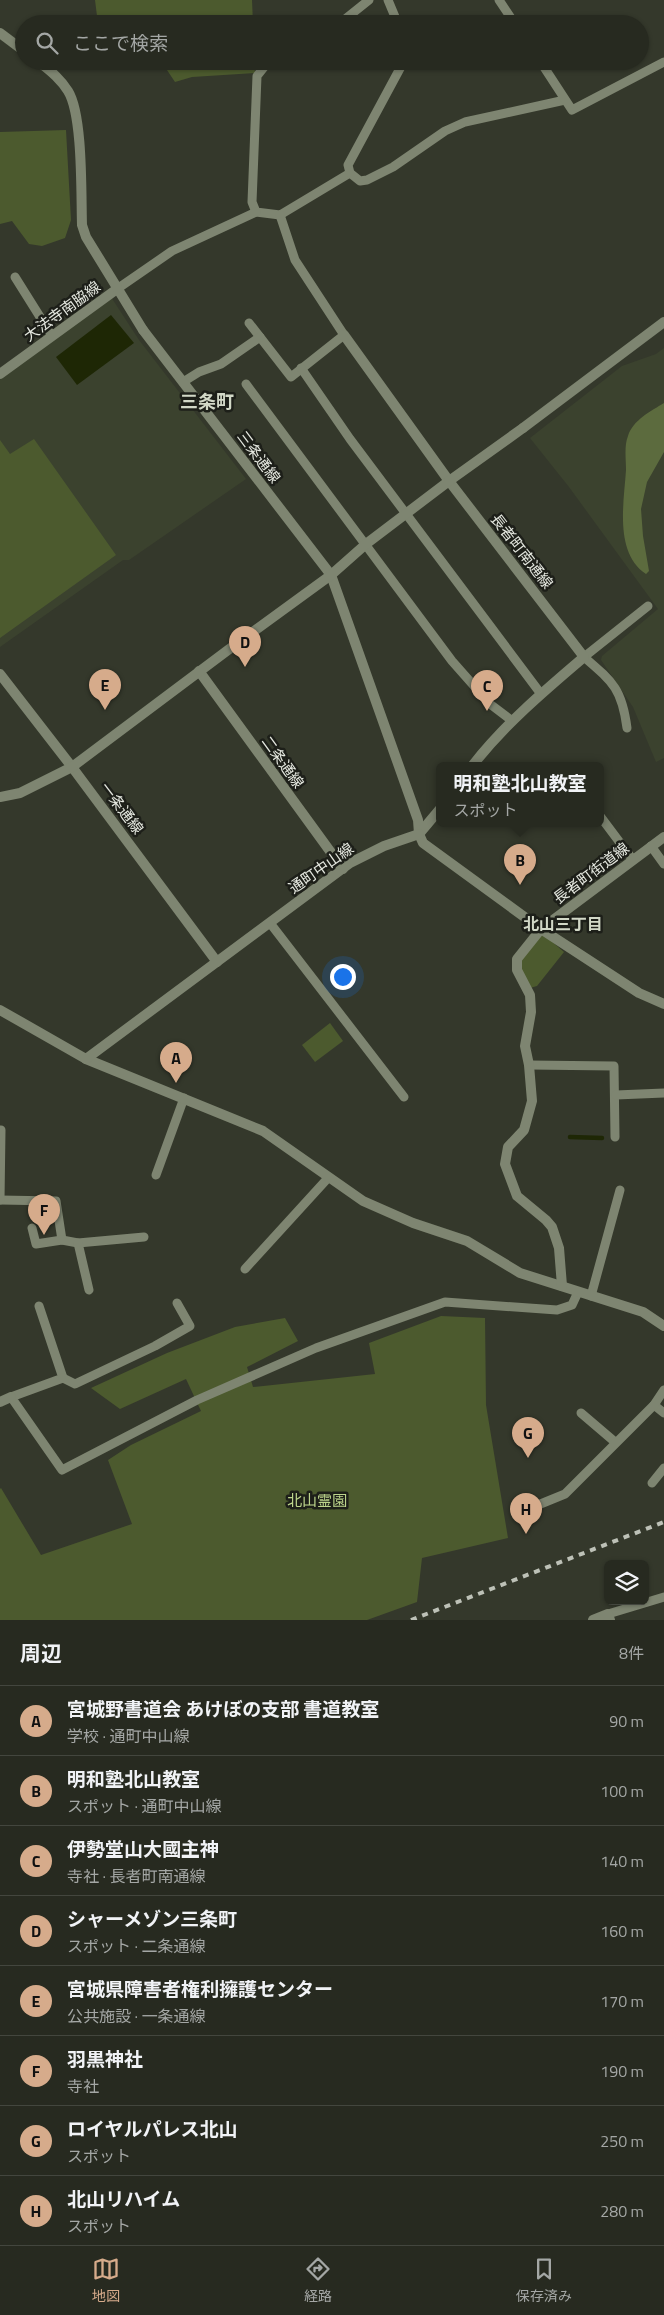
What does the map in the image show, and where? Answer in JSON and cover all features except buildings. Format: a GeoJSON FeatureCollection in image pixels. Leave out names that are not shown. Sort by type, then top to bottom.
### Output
{"type":"FeatureCollection","features":[{"type":"Feature","properties":{"kind":"street"},"geometry":{"type":"LineString","coordinates":[[0,32],[15,44]]}},
{"type":"Feature","properties":{"kind":"street","name":"三条通線"},"geometry":{"type":"LineString","coordinates":[[49,70],[58,77],[69,92],[76,112],[82,224],[90,246],[143,330],[331,575],[418,820],[419,834]]}},
{"type":"Feature","properties":{"kind":"street","name":"大法寺南脇線"},"geometry":{"type":"LineString","coordinates":[[0,374],[117,289]]}},
{"type":"Feature","properties":{"kind":"street"},"geometry":{"type":"LineString","coordinates":[[0,797],[20,793],[72,767],[331,575],[366,544],[664,322]]}},
{"type":"Feature","properties":{"kind":"street","name":"長者町南通線"},"geometry":{"type":"LineString","coordinates":[[344,335],[449,481],[584,656]]}},
{"type":"Feature","properties":{"kind":"street"},"geometry":{"type":"LineString","coordinates":[[475,762],[511,720],[584,656]]}},
{"type":"Feature","properties":{"kind":"street","name":"二条通線"},"geometry":{"type":"LineString","coordinates":[[199,671],[343,869]]}},
{"type":"Feature","properties":{"kind":"street","name":"一条通線"},"geometry":{"type":"LineString","coordinates":[[0,674],[72,767],[217,962]]}},
{"type":"Feature","properties":{"kind":"street"},"geometry":{"type":"LineString","coordinates":[[436,814],[419,834],[423,843],[541,928],[639,993],[664,1004]]}},
{"type":"Feature","properties":{"kind":"street","name":"通町中山線"},"geometry":{"type":"LineString","coordinates":[[86,1060],[343,869],[384,846],[419,834]]}},
{"type":"Feature","properties":{"kind":"street","name":"長者町街道線"},"geometry":{"type":"LineString","coordinates":[[562,1286],[559,1248],[552,1227],[517,1196],[505,1164],[508,1147],[524,1130],[532,1101],[529,1065],[525,1046],[531,1012],[530,995],[517,970],[517,959],[541,928],[664,837]]}},
{"type":"Feature","properties":{"kind":"street"},"geometry":{"type":"LineString","coordinates":[[0,1010],[86,1060],[263,1131],[363,1201],[413,1223],[467,1241],[520,1273],[643,1312],[664,1326]]}},
{"type":"Feature","properties":{"kind":"street"},"geometry":{"type":"LineString","coordinates":[[0,1402],[11,1397]]}},
{"type":"Feature","properties":{"kind":"street"},"geometry":{"type":"LineString","coordinates":[[594,1620],[609,1617]]}},
{"type":"Feature","properties":{"kind":"lane"},"geometry":{"type":"LineString","coordinates":[[350,15],[369,0]]}},
{"type":"Feature","properties":{"kind":"lane"},"geometry":{"type":"LineString","coordinates":[[388,0],[394,15]]}},
{"type":"Feature","properties":{"kind":"lane"},"geometry":{"type":"LineString","coordinates":[[500,0],[509,15]]}},
{"type":"Feature","properties":{"kind":"lane"},"geometry":{"type":"LineString","coordinates":[[649,70],[664,62]]}},
{"type":"Feature","properties":{"kind":"lane"},"geometry":{"type":"LineString","coordinates":[[256,212],[252,202],[257,76],[262,70]]}},
{"type":"Feature","properties":{"kind":"lane"},"geometry":{"type":"LineString","coordinates":[[399,70],[348,165],[350,173],[360,181],[367,180],[393,167],[445,131],[465,122],[565,100]]}},
{"type":"Feature","properties":{"kind":"lane"},"geometry":{"type":"LineString","coordinates":[[546,70],[572,110],[649,70]]}},
{"type":"Feature","properties":{"kind":"lane"},"geometry":{"type":"LineString","coordinates":[[117,289],[172,251],[256,212],[280,216],[350,173]]}},
{"type":"Feature","properties":{"kind":"lane"},"geometry":{"type":"LineString","coordinates":[[249,323],[291,377],[344,335],[295,260],[280,216]]}},
{"type":"Feature","properties":{"kind":"lane"},"geometry":{"type":"LineString","coordinates":[[16,277],[52,336]]}},
{"type":"Feature","properties":{"kind":"lane"},"geometry":{"type":"LineString","coordinates":[[183,382],[199,372],[221,364],[260,338]]}},
{"type":"Feature","properties":{"kind":"lane"},"geometry":{"type":"LineString","coordinates":[[300,368],[350,439],[541,694]]}},
{"type":"Feature","properties":{"kind":"lane"},"geometry":{"type":"LineString","coordinates":[[246,384],[477,692],[511,720]]}},
{"type":"Feature","properties":{"kind":"lane"},"geometry":{"type":"LineString","coordinates":[[627,728],[624,703],[618,691],[608,677],[584,656],[648,606]]}},
{"type":"Feature","properties":{"kind":"lane"},"geometry":{"type":"LineString","coordinates":[[604,821],[633,860]]}},
{"type":"Feature","properties":{"kind":"lane"},"geometry":{"type":"LineString","coordinates":[[651,846],[664,864]]}},
{"type":"Feature","properties":{"kind":"lane"},"geometry":{"type":"LineString","coordinates":[[270,923],[404,1097]]}},
{"type":"Feature","properties":{"kind":"lane"},"geometry":{"type":"LineString","coordinates":[[529,1065],[614,1066],[616,1095],[615,1136]]}},
{"type":"Feature","properties":{"kind":"lane"},"geometry":{"type":"LineString","coordinates":[[616,1095],[664,1094]]}},
{"type":"Feature","properties":{"kind":"lane"},"geometry":{"type":"LineString","coordinates":[[156,1175],[184,1098]]}},
{"type":"Feature","properties":{"kind":"lane"},"geometry":{"type":"LineString","coordinates":[[1,1130],[0,1200],[56,1201],[62,1240]]}},
{"type":"Feature","properties":{"kind":"lane"},"geometry":{"type":"LineString","coordinates":[[245,1269],[328,1178]]}},
{"type":"Feature","properties":{"kind":"lane"},"geometry":{"type":"LineString","coordinates":[[591,1296],[620,1190]]}},
{"type":"Feature","properties":{"kind":"lane"},"geometry":{"type":"LineString","coordinates":[[32,1228],[36,1244],[62,1240],[78,1243],[144,1237]]}},
{"type":"Feature","properties":{"kind":"lane"},"geometry":{"type":"LineString","coordinates":[[78,1243],[89,1290]]}},
{"type":"Feature","properties":{"kind":"lane"},"geometry":{"type":"LineString","coordinates":[[63,1378],[11,1397],[62,1470],[196,1400],[316,1348],[445,1302],[557,1310],[572,1305],[578,1292]]}},
{"type":"Feature","properties":{"kind":"lane"},"geometry":{"type":"LineString","coordinates":[[39,1306],[63,1378],[75,1384],[155,1346],[190,1326],[176,1303]]}},
{"type":"Feature","properties":{"kind":"lane"},"geometry":{"type":"LineString","coordinates":[[538,1505],[565,1494],[654,1405],[664,1390]]}},
{"type":"Feature","properties":{"kind":"lane"},"geometry":{"type":"LineString","coordinates":[[654,1405],[664,1413]]}},
{"type":"Feature","properties":{"kind":"lane"},"geometry":{"type":"LineString","coordinates":[[580,1413],[615,1442]]}},
{"type":"Feature","properties":{"kind":"lane"},"geometry":{"type":"LineString","coordinates":[[652,1483],[664,1468]]}},
{"type":"Feature","properties":{"kind":"lane"},"geometry":{"type":"LineString","coordinates":[[609,1617],[664,1597]]}},
{"type":"Feature","properties":{"kind":"shaded area"},"geometry":{"type":"Polygon","coordinates":[[[111,297],[139,340],[246,479],[129,560],[123,560],[0,647],[0,378],[111,297]]]}},
{"type":"Feature","properties":{"kind":"shaded area"},"geometry":{"type":"Polygon","coordinates":[[[111,315],[134,343],[77,385],[56,357],[111,315]]]}},
{"type":"Feature","properties":{"kind":"shaded area"},"geometry":{"type":"Polygon","coordinates":[[[664,348],[664,758],[656,762],[633,707],[601,660],[602,656],[658,609],[569,487],[530,438],[622,366],[656,354],[664,348]]]}},
{"type":"Feature","properties":{"kind":"shaded area"},"geometry":{"type":"Polygon","coordinates":[[[664,403],[664,452],[647,482],[641,509],[649,571],[646,574],[636,565],[629,553],[625,540],[623,511],[626,444],[630,430],[634,425],[664,403]]]}},
{"type":"Feature","properties":{"kind":"green space"},"geometry":{"type":"Polygon","coordinates":[[[95,0],[252,0],[253,15],[97,15],[95,0]]]}},
{"type":"Feature","properties":{"kind":"green space"},"geometry":{"type":"Polygon","coordinates":[[[167,70],[255,70],[255,73],[192,77],[175,82],[167,70]]]}},
{"type":"Feature","properties":{"kind":"green space"},"geometry":{"type":"Polygon","coordinates":[[[66,130],[71,220],[65,238],[42,246],[29,244],[12,221],[0,224],[0,132],[66,130]]]}},
{"type":"Feature","properties":{"kind":"green space"},"geometry":{"type":"Polygon","coordinates":[[[34,439],[116,555],[0,638],[0,440],[10,454],[34,439]]]}},
{"type":"Feature","properties":{"kind":"green space"},"geometry":{"type":"Polygon","coordinates":[[[542,933],[564,952],[537,986],[530,988],[522,970],[522,959],[542,933]]]}},
{"type":"Feature","properties":{"kind":"green space"},"geometry":{"type":"Polygon","coordinates":[[[330,1023],[343,1041],[315,1062],[302,1045],[330,1023]]]}},
{"type":"Feature","properties":{"kind":"green space","name":"北山霊園"},"geometry":{"type":"Polygon","coordinates":[[[441,1316],[485,1318],[486,1405],[508,1538],[422,1558],[417,1602],[367,1620],[0,1620],[0,1489],[41,1555],[132,1524],[108,1460],[131,1445],[201,1411],[186,1379],[120,1409],[91,1388],[167,1353],[235,1327],[285,1318],[298,1341],[247,1367],[253,1387],[375,1374],[369,1343],[441,1316]]]}},
{"type":"Feature","properties":{"kind":"waterway"},"geometry":{"type":"LineString","coordinates":[[570,1137],[602,1138]]}},
{"type":"Feature","properties":{"kind":"railway"},"geometry":{"type":"LineString","coordinates":[[411,1620],[664,1522]]}},
{"type":"Feature","properties":{"kind":"place","name":"シャーメゾン三条町"},"geometry":{"type":"Point","coordinates":[245,667]}},
{"type":"Feature","properties":{"kind":"place","name":"宮城県障害者権利擁護センター"},"geometry":{"type":"Point","coordinates":[105,710]}},
{"type":"Feature","properties":{"kind":"place","name":"伊勢堂山大國主神"},"geometry":{"type":"Point","coordinates":[487,711]}},
{"type":"Feature","properties":{"kind":"place","name":"明和塾北山教室"},"geometry":{"type":"Point","coordinates":[520,885]}},
{"type":"Feature","properties":{"kind":"place","name":"宮城野書道会 あけぼの支部 書道教室"},"geometry":{"type":"Point","coordinates":[176,1083]}},
{"type":"Feature","properties":{"kind":"place","name":"羽黒神社"},"geometry":{"type":"Point","coordinates":[44,1235]}},
{"type":"Feature","properties":{"kind":"place","name":"ロイヤルパレス北山"},"geometry":{"type":"Point","coordinates":[528,1458]}},
{"type":"Feature","properties":{"kind":"place","name":"北山リハイム"},"geometry":{"type":"Point","coordinates":[526,1534]}},
{"type":"Feature","properties":{"kind":"district","name":"三条町"},"geometry":{"type":"Point","coordinates":[207,401]}},
{"type":"Feature","properties":{"kind":"district","name":"北山三丁目"},"geometry":{"type":"Point","coordinates":[563,924]}}]}
